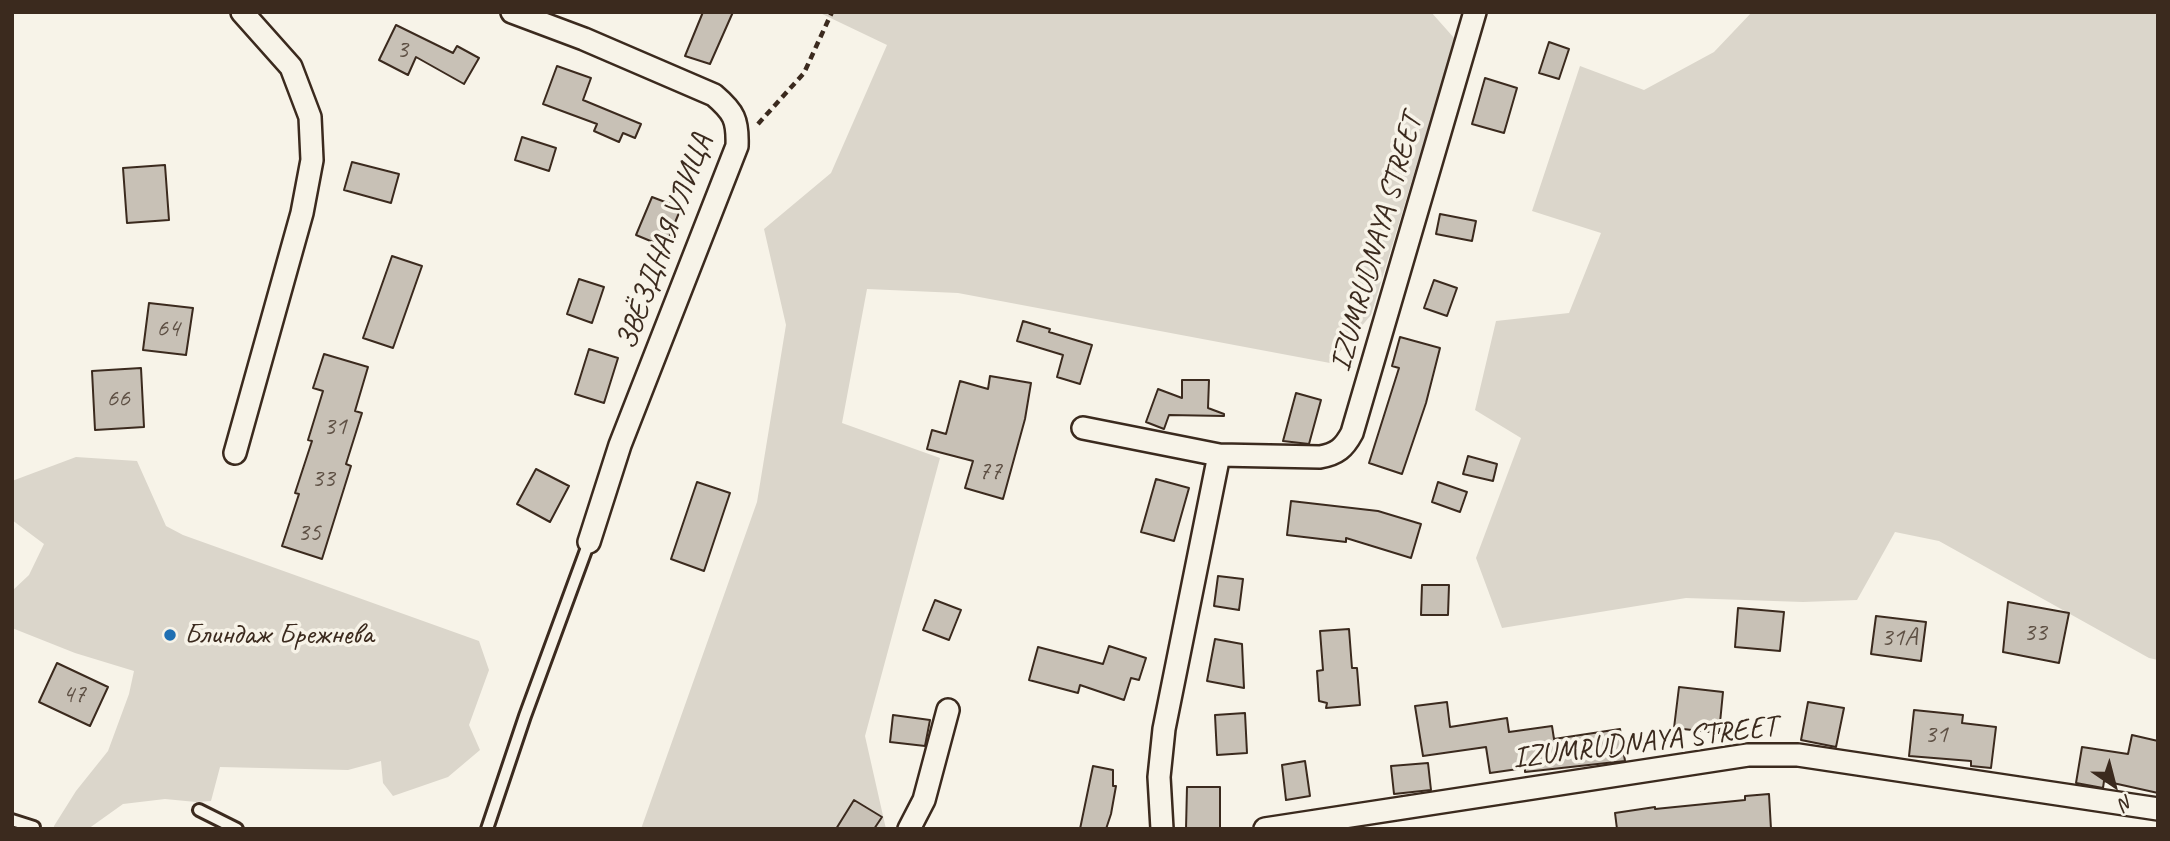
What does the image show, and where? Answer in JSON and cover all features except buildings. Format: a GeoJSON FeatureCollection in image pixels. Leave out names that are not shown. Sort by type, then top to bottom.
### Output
{"type":"FeatureCollection","features":[{"type":"Feature","properties":{"kind":"street"},"geometry":{"type":"LineString","coordinates":[[235,453],[302,213],[312,160],[310,117],[291,67],[242,12]]}},
{"type":"Feature","properties":{"kind":"street","name":"ЗВЁЗДНАЯ УЛИЦА"},"geometry":{"type":"LineString","coordinates":[[513,12],[584,38],[714,95],[730,109],[738,127],[737,146],[621,445],[589,542]]}},
{"type":"Feature","properties":{"kind":"street","name":"IZUMRUDNAYA STREET"},"geometry":{"type":"LineString","coordinates":[[1083,428],[1219,455],[1320,457],[1334,454],[1346,446],[1475,12]]}},
{"type":"Feature","properties":{"kind":"street"},"geometry":{"type":"LineString","coordinates":[[1162,829],[1159,777],[1164,729],[1219,455]]}},
{"type":"Feature","properties":{"kind":"street"},"geometry":{"type":"LineString","coordinates":[[909,829],[924,800],[948,710]]}},
{"type":"Feature","properties":{"kind":"street","name":"IZUMRUDNAYA STREET"},"geometry":{"type":"LineString","coordinates":[[1265,829],[1748,755],[1798,755],[2158,809]]}},
{"type":"Feature","properties":{"kind":"lane"},"geometry":{"type":"LineString","coordinates":[[487,829],[589,542]]}},
{"type":"Feature","properties":{"kind":"lane"},"geometry":{"type":"LineString","coordinates":[[199,810],[237,829]]}},
{"type":"Feature","properties":{"kind":"lane"},"geometry":{"type":"LineString","coordinates":[[12,820],[34,827]]}},
{"type":"Feature","properties":{"kind":"path"},"geometry":{"type":"LineString","coordinates":[[737,146],[804,73],[832,12]]}},
{"type":"Feature","properties":{"kind":"shaded area"},"geometry":{"type":"Polygon","coordinates":[[[818,12],[1431,12],[1455,39],[1371,315],[1330,363],[958,293],[867,289],[842,423],[940,458],[865,736],[886,829],[641,829],[757,502],[786,325],[764,229],[831,173],[887,45],[818,12]]]}},
{"type":"Feature","properties":{"kind":"shaded area"},"geometry":{"type":"Polygon","coordinates":[[[1752,12],[2158,12],[2158,660],[2149,658],[1939,541],[1895,532],[1857,600],[1803,602],[1686,598],[1502,628],[1476,558],[1521,438],[1475,410],[1496,321],[1569,313],[1601,233],[1532,211],[1580,66],[1644,90],[1714,52],[1752,12]]]}},
{"type":"Feature","properties":{"kind":"shaded area"},"geometry":{"type":"Polygon","coordinates":[[[76,457],[137,461],[166,526],[183,535],[479,641],[489,670],[469,725],[480,750],[448,777],[393,796],[383,783],[381,761],[348,770],[220,767],[211,801],[165,799],[123,804],[88,829],[54,829],[76,791],[108,751],[129,694],[134,671],[75,653],[12,628],[12,591],[29,575],[44,544],[12,520],[12,481],[76,457]]]}},
{"type":"Feature","properties":{"kind":"place","name":"Блиндаж Брежнева"},"geometry":{"type":"Point","coordinates":[170,635]}}]}
